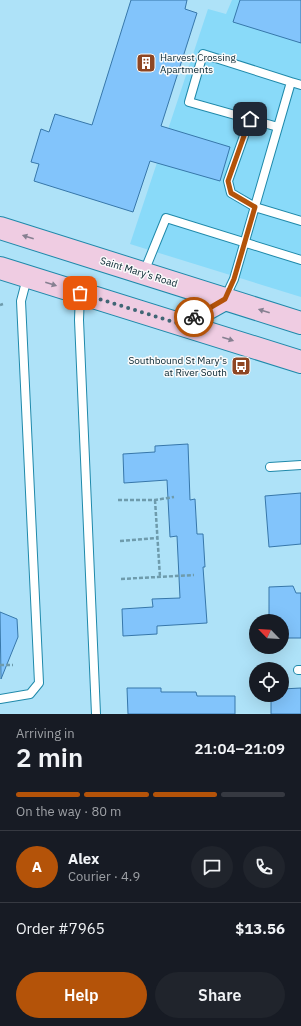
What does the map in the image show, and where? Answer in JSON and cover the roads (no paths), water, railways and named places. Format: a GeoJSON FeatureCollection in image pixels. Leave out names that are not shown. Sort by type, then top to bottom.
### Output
{"type":"FeatureCollection","features":[{"type":"Feature","properties":{"kind":"main road","name":"Saint Mary’s Road"},"geometry":{"type":"LineString","coordinates":[[0,228],[143,274],[298,320]]}},
{"type":"Feature","properties":{"kind":"main road"},"geometry":{"type":"LineString","coordinates":[[0,268],[301,362]]}},
{"type":"Feature","properties":{"kind":"main road"},"geometry":{"type":"LineString","coordinates":[[180,324],[225,299]]}},
{"type":"Feature","properties":{"kind":"lane"},"geometry":{"type":"LineString","coordinates":[[278,128],[189,102],[202,54],[301,85]]}},
{"type":"Feature","properties":{"kind":"lane"},"geometry":{"type":"LineString","coordinates":[[225,299],[234,279],[291,82]]}},
{"type":"Feature","properties":{"kind":"lane"},"geometry":{"type":"LineString","coordinates":[[250,119],[228,181],[231,193],[255,207],[301,221]]}},
{"type":"Feature","properties":{"kind":"lane"},"geometry":{"type":"LineString","coordinates":[[143,274],[166,218],[301,260]]}},
{"type":"Feature","properties":{"kind":"lane"},"geometry":{"type":"LineString","coordinates":[[0,699],[30,694],[39,683],[21,301],[28,277]]}},
{"type":"Feature","properties":{"kind":"lane"},"geometry":{"type":"LineString","coordinates":[[80,293],[79,320],[96,714]]}},
{"type":"Feature","properties":{"kind":"lane"},"geometry":{"type":"LineString","coordinates":[[270,467],[301,465]]}},
{"type":"Feature","properties":{"kind":"place","name":"Harvest Crossing Apartments"},"geometry":{"type":"Point","coordinates":[146,63]}},
{"type":"Feature","properties":{"kind":"place","name":"Southbound St Mary's at River South"},"geometry":{"type":"Point","coordinates":[241,366]}}]}
